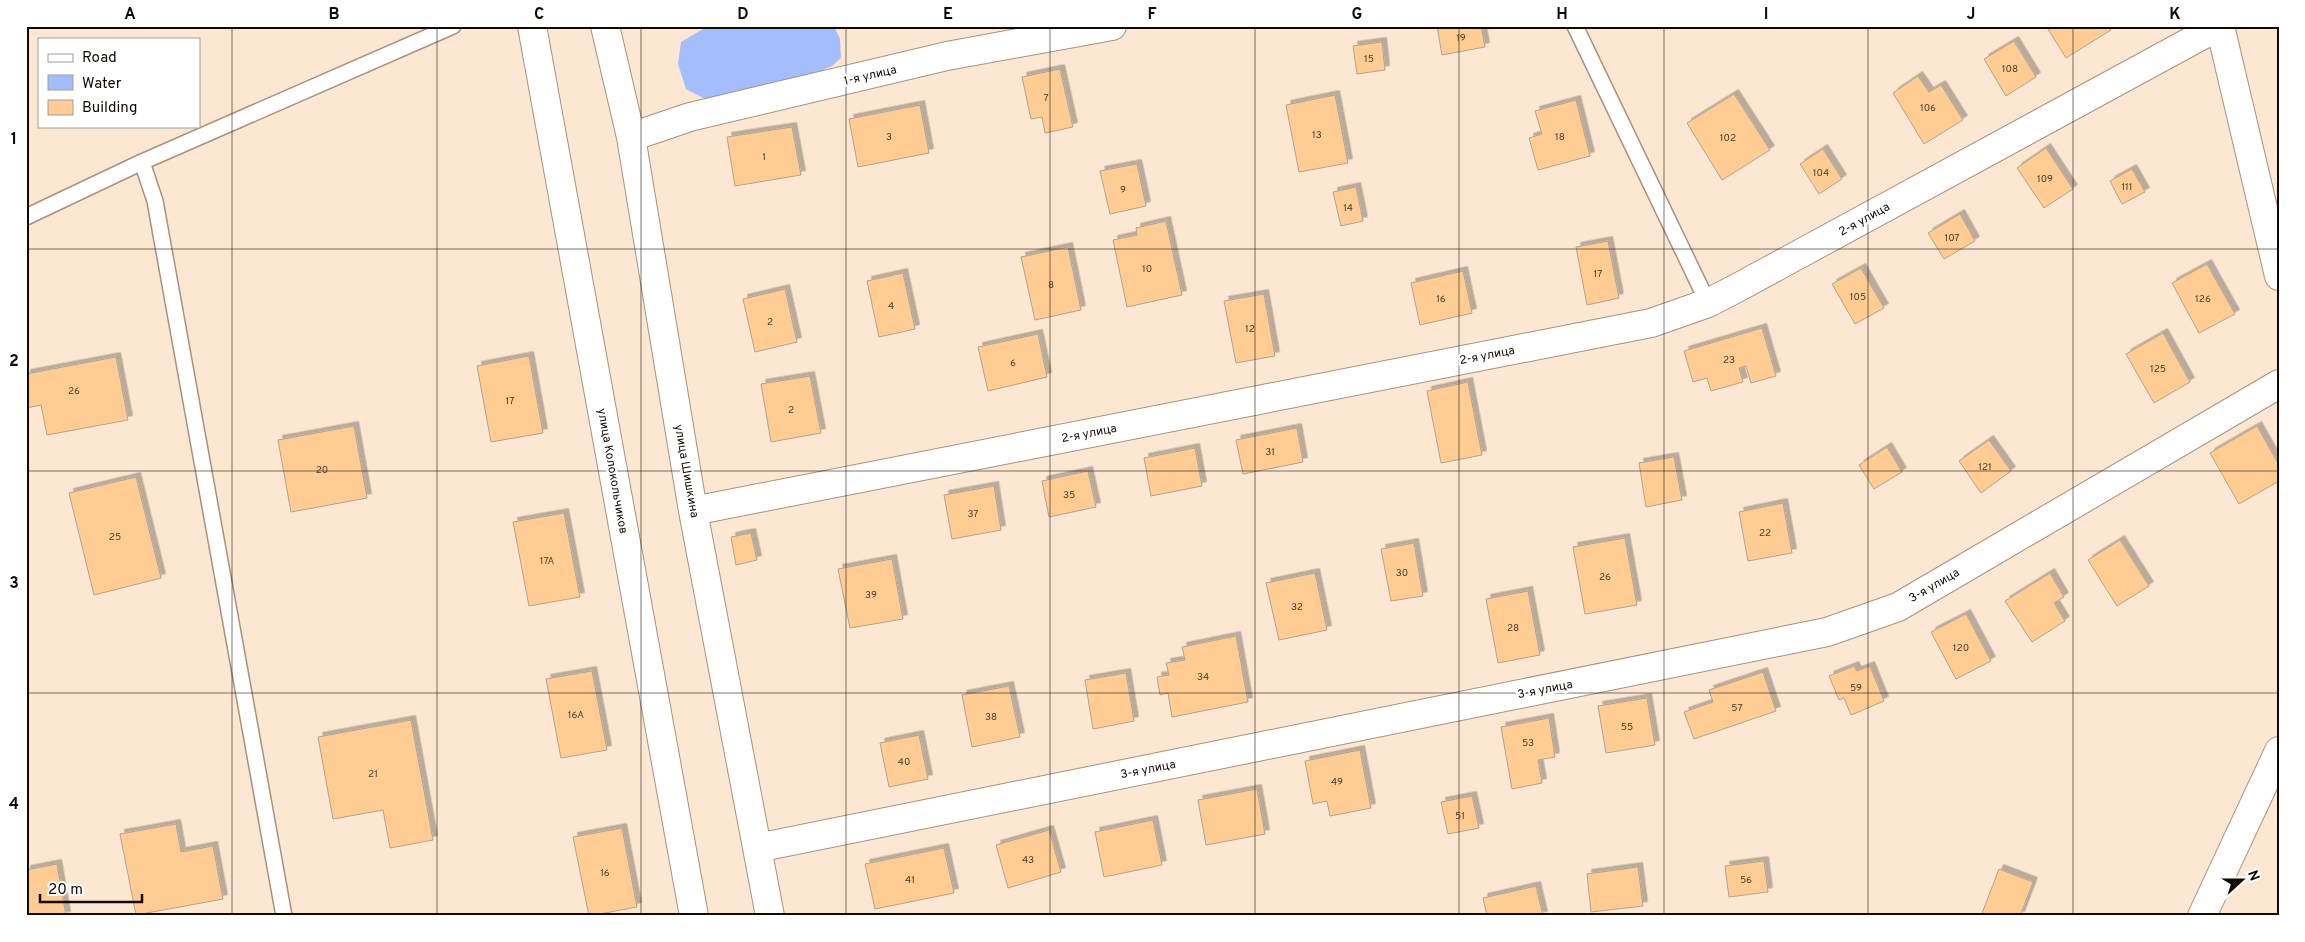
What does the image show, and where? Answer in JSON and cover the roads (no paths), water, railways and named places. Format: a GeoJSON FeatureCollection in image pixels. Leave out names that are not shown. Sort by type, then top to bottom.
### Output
{"type":"FeatureCollection","features":[{"type":"Feature","properties":{"kind":"street","name":"улица Колокольчиков"},"geometry":{"type":"LineString","coordinates":[[532,26],[694,916]]}},
{"type":"Feature","properties":{"kind":"street","name":"улица Шишкина"},"geometry":{"type":"LineString","coordinates":[[605,26],[631,137],[693,511],[770,916]]}},
{"type":"Feature","properties":{"kind":"street","name":"1-я улица"},"geometry":{"type":"LineString","coordinates":[[631,137],[690,117],[947,56],[1112,26]]}},
{"type":"Feature","properties":{"kind":"street","name":"2-я улица"},"geometry":{"type":"LineString","coordinates":[[693,511],[1651,323],[1708,303],[2219,26]]}},
{"type":"Feature","properties":{"kind":"street"},"geometry":{"type":"LineString","coordinates":[[2219,26],[2279,276]]}},
{"type":"Feature","properties":{"kind":"street","name":"3-я улица"},"geometry":{"type":"LineString","coordinates":[[757,848],[1827,632],[1898,607],[2279,384]]}},
{"type":"Feature","properties":{"kind":"street"},"geometry":{"type":"LineString","coordinates":[[2202,916],[2279,751]]}},
{"type":"Feature","properties":{"kind":"lane"},"geometry":{"type":"LineString","coordinates":[[26,217],[142,162],[453,26]]}},
{"type":"Feature","properties":{"kind":"lane"},"geometry":{"type":"LineString","coordinates":[[1575,26],[1708,303]]}},
{"type":"Feature","properties":{"kind":"lane"},"geometry":{"type":"LineString","coordinates":[[142,162],[155,201],[284,916]]}},
{"type":"Feature","properties":{"kind":"water"},"geometry":{"type":"Polygon","coordinates":[[[708,26],[834,26],[840,39],[841,58],[832,66],[816,73],[705,99],[686,89],[678,64],[681,42],[708,26]]]}}]}
